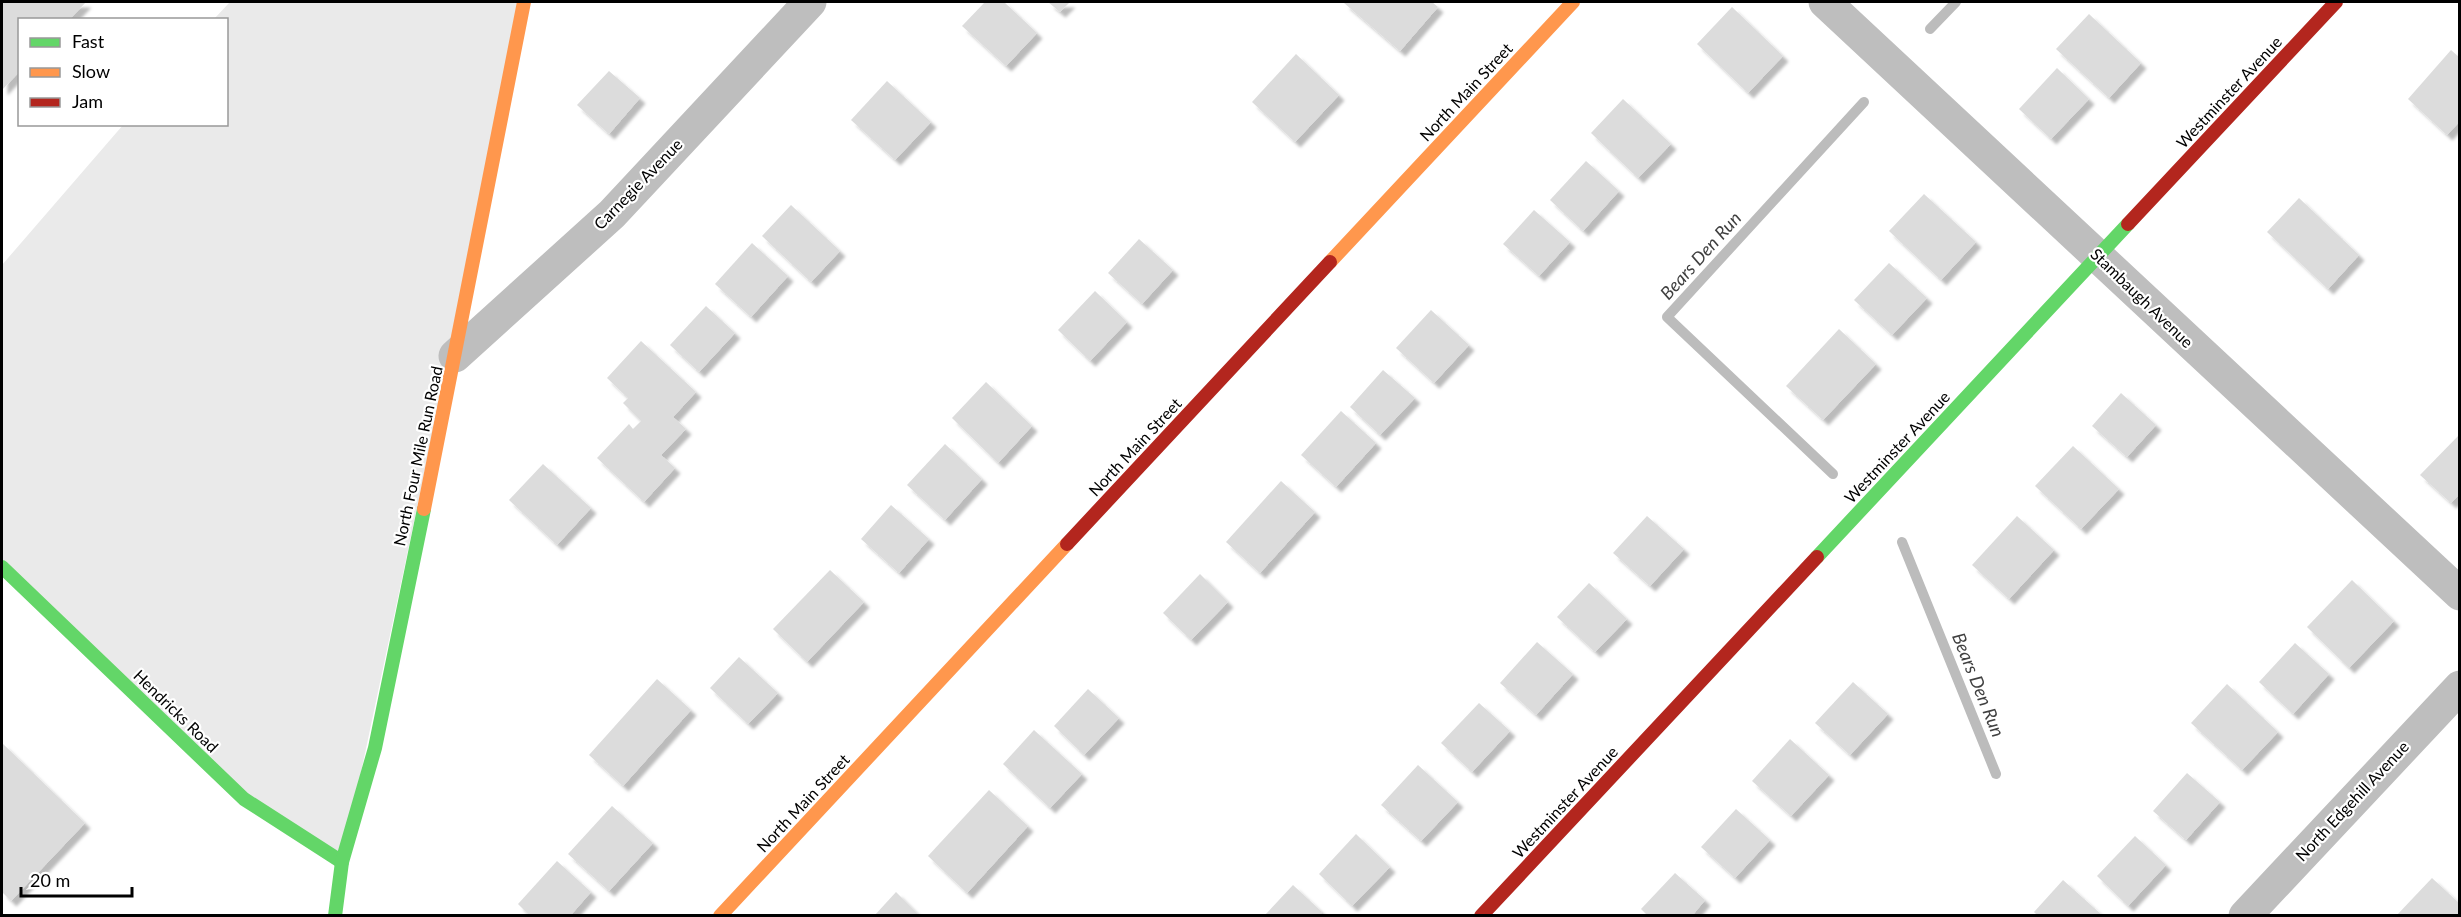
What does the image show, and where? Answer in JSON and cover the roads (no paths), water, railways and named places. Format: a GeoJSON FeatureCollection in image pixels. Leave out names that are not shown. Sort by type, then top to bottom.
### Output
{"type":"FeatureCollection","features":[{"type":"Feature","properties":{"kind":"street","name":"North Four Mile Run Road"},"geometry":{"type":"LineString","coordinates":[[335,915],[342,862],[375,748],[456,356],[524,2]]}},
{"type":"Feature","properties":{"kind":"street","name":"Carnegie Avenue"},"geometry":{"type":"LineString","coordinates":[[456,356],[612,214],[810,2]]}},
{"type":"Feature","properties":{"kind":"street","name":"North Main Street"},"geometry":{"type":"LineString","coordinates":[[720,915],[1573,2]]}},
{"type":"Feature","properties":{"kind":"street","name":"Stambaugh Avenue"},"geometry":{"type":"LineString","coordinates":[[1825,2],[2292,440],[2460,594]]}},
{"type":"Feature","properties":{"kind":"street","name":"Westminster Avenue"},"geometry":{"type":"LineString","coordinates":[[1481,915],[2336,2]]}},
{"type":"Feature","properties":{"kind":"street","name":"Hendricks Road"},"geometry":{"type":"LineString","coordinates":[[2,567],[244,799],[342,862]]}},
{"type":"Feature","properties":{"kind":"street","name":"North Edgehill Avenue"},"geometry":{"type":"LineString","coordinates":[[2245,915],[2460,687]]}},
{"type":"Feature","properties":{"kind":"waterway","name":"Bears Den Run"},"geometry":{"type":"LineString","coordinates":[[1930,29],[1956,2]]}},
{"type":"Feature","properties":{"kind":"waterway","name":"Bears Den Run"},"geometry":{"type":"LineString","coordinates":[[1833,474],[1667,317],[1864,102]]}},
{"type":"Feature","properties":{"kind":"waterway","name":"Bears Den Run"},"geometry":{"type":"LineString","coordinates":[[1902,542],[1996,774]]}}]}
